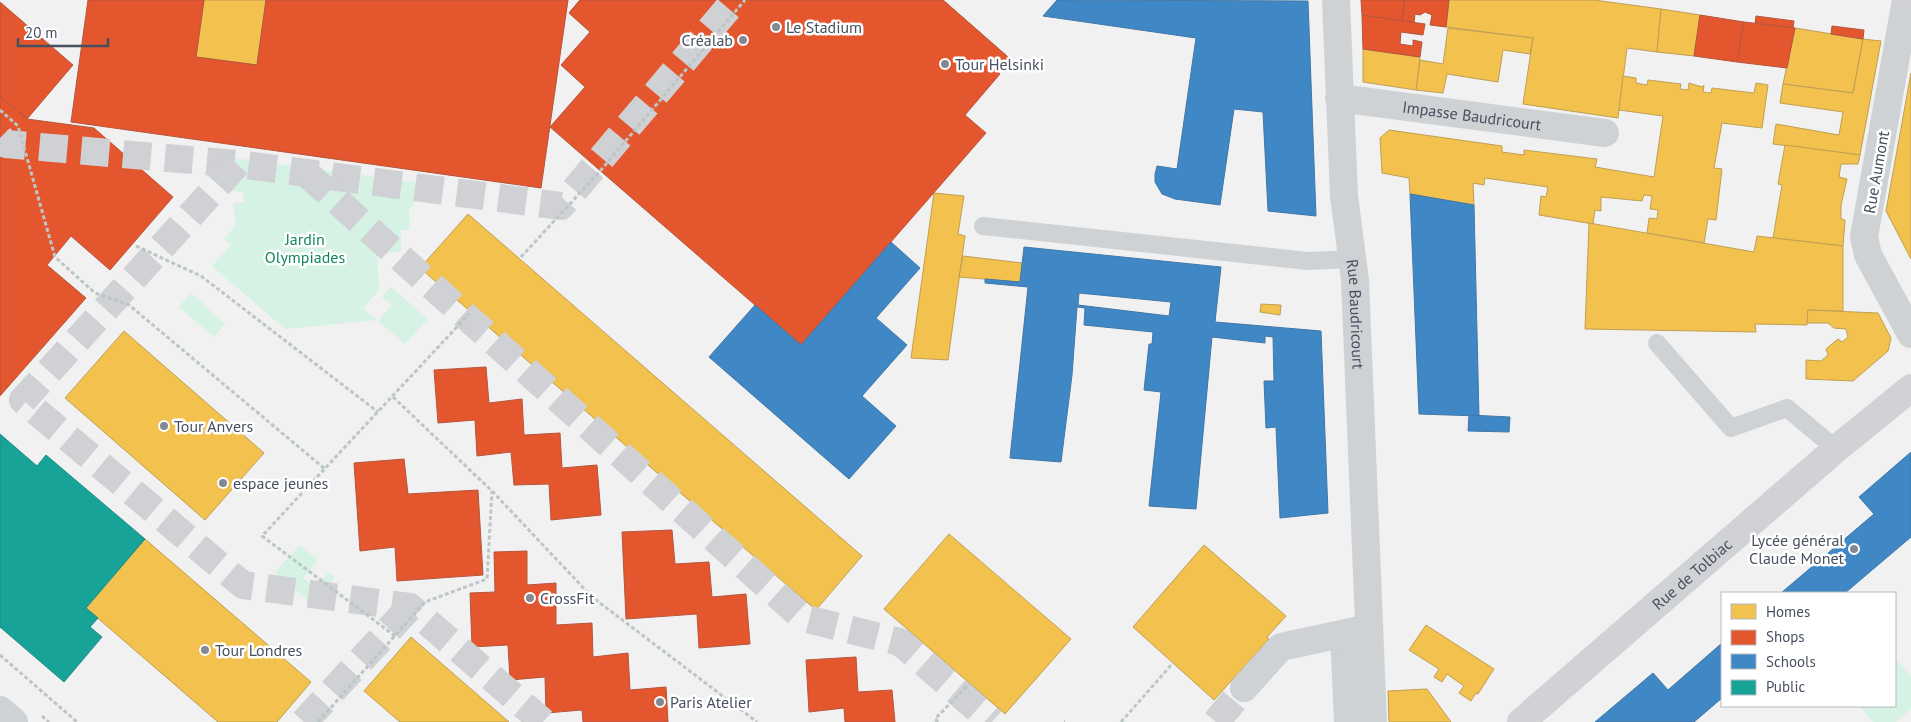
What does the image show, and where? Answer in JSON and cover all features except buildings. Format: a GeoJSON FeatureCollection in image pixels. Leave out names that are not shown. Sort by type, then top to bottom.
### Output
{"type":"FeatureCollection","features":[{"type":"Feature","properties":{"kind":"main road","name":"Rue de Tolbiac"},"geometry":{"type":"LineString","coordinates":[[1521,722],[1836,449],[1911,388]]}},
{"type":"Feature","properties":{"kind":"street","name":"Rue Baudricourt"},"geometry":{"type":"LineString","coordinates":[[1336,0],[1344,196],[1356,280],[1357,631],[1348,722]]}},
{"type":"Feature","properties":{"kind":"street","name":"Rue Aumont"},"geometry":{"type":"LineString","coordinates":[[1909,0],[1864,237],[1868,255],[1911,334]]}},
{"type":"Feature","properties":{"kind":"street","name":"Impasse Baudricourt"},"geometry":{"type":"LineString","coordinates":[[1339,98],[1605,133]]}},
{"type":"Feature","properties":{"kind":"street","name":"Rue Baudricourt"},"geometry":{"type":"LineString","coordinates":[[1357,631],[1373,722]]}},
{"type":"Feature","properties":{"kind":"street"},"geometry":{"type":"LineString","coordinates":[[1244,688],[1281,647],[1357,631]]}},
{"type":"Feature","properties":{"kind":"street"},"geometry":{"type":"LineString","coordinates":[[0,710],[14,722]]}},
{"type":"Feature","properties":{"kind":"lane"},"geometry":{"type":"LineString","coordinates":[[982,226],[1308,261],[1353,259]]}},
{"type":"Feature","properties":{"kind":"lane"},"geometry":{"type":"LineString","coordinates":[[1657,343],[1731,428],[1787,408],[1836,449]]}},
{"type":"Feature","properties":{"kind":"path"},"geometry":{"type":"LineString","coordinates":[[521,257],[601,170],[745,0]]}},
{"type":"Feature","properties":{"kind":"path"},"geometry":{"type":"LineString","coordinates":[[0,110],[18,126],[55,257],[95,293],[129,305],[325,469]]}},
{"type":"Feature","properties":{"kind":"path"},"geometry":{"type":"LineString","coordinates":[[136,246],[201,276],[378,412]]}},
{"type":"Feature","properties":{"kind":"path"},"geometry":{"type":"LineString","coordinates":[[395,636],[262,536],[469,314]]}},
{"type":"Feature","properties":{"kind":"path"},"geometry":{"type":"LineString","coordinates":[[393,397],[492,491],[592,597],[757,722]]}},
{"type":"Feature","properties":{"kind":"path"},"geometry":{"type":"LineString","coordinates":[[318,722],[426,602],[487,579],[492,491]]}},
{"type":"Feature","properties":{"kind":"path"},"geometry":{"type":"LineString","coordinates":[[0,655],[77,722]]}},
{"type":"Feature","properties":{"kind":"path"},"geometry":{"type":"LineString","coordinates":[[1121,722],[1173,663]]}},
{"type":"Feature","properties":{"kind":"path"},"geometry":{"type":"LineString","coordinates":[[938,722],[935,719],[970,683]]}},
{"type":"Feature","properties":{"kind":"green space","name":"Jardin Olympiades"},"geometry":{"type":"Polygon","coordinates":[[[219,156],[429,184],[409,210],[410,230],[401,230],[401,251],[377,255],[379,290],[363,309],[377,320],[285,329],[212,266],[231,245],[224,239],[236,225],[233,204],[244,202],[243,192],[227,190],[204,174],[219,156]]]}},
{"type":"Feature","properties":{"kind":"green space"},"geometry":{"type":"Polygon","coordinates":[[[391,287],[428,319],[405,344],[378,321],[392,305],[382,297],[391,287]]]}},
{"type":"Feature","properties":{"kind":"green space"},"geometry":{"type":"Polygon","coordinates":[[[191,293],[225,324],[214,337],[179,307],[191,293]]]}},
{"type":"Feature","properties":{"kind":"green space"},"geometry":{"type":"Polygon","coordinates":[[[300,545],[318,560],[303,578],[315,588],[329,572],[335,577],[312,604],[275,572],[300,545]]]}},
{"type":"Feature","properties":{"kind":"green space"},"geometry":{"type":"Polygon","coordinates":[[[1896,659],[1911,677],[1911,709],[1896,722],[1873,722],[1860,707],[1896,707],[1896,659]]]}},
{"type":"Feature","properties":{"kind":"tunnel"},"geometry":{"type":"LineString","coordinates":[[0,138],[6,144],[237,164],[561,206],[735,0]]}},
{"type":"Feature","properties":{"kind":"tunnel"},"geometry":{"type":"LineString","coordinates":[[237,164],[23,400],[243,585],[410,607],[543,722]]}},
{"type":"Feature","properties":{"kind":"tunnel"},"geometry":{"type":"LineString","coordinates":[[307,174],[803,618],[900,642],[992,722]]}},
{"type":"Feature","properties":{"kind":"tunnel"},"geometry":{"type":"LineString","coordinates":[[304,722],[410,607]]}},
{"type":"Feature","properties":{"kind":"tunnel"},"geometry":{"type":"LineString","coordinates":[[1216,722],[1244,688]]}},
{"type":"Feature","properties":{"kind":"place","name":"Le Stadium"},"geometry":{"type":"Point","coordinates":[776,27]}},
{"type":"Feature","properties":{"kind":"place","name":"Créalab"},"geometry":{"type":"Point","coordinates":[743,40]}},
{"type":"Feature","properties":{"kind":"place","name":"Tour Helsinki"},"geometry":{"type":"Point","coordinates":[945,64]}},
{"type":"Feature","properties":{"kind":"place","name":"Tour Anvers"},"geometry":{"type":"Point","coordinates":[164,426]}},
{"type":"Feature","properties":{"kind":"place","name":"espace jeunes"},"geometry":{"type":"Point","coordinates":[223,483]}},
{"type":"Feature","properties":{"kind":"place","name":"Lycée général Claude Monet"},"geometry":{"type":"Point","coordinates":[1854,549]}},
{"type":"Feature","properties":{"kind":"place","name":"CrossFit"},"geometry":{"type":"Point","coordinates":[530,598]}},
{"type":"Feature","properties":{"kind":"place","name":"Tour Londres"},"geometry":{"type":"Point","coordinates":[205,650]}},
{"type":"Feature","properties":{"kind":"place","name":"Paris Atelier"},"geometry":{"type":"Point","coordinates":[660,702]}}]}
